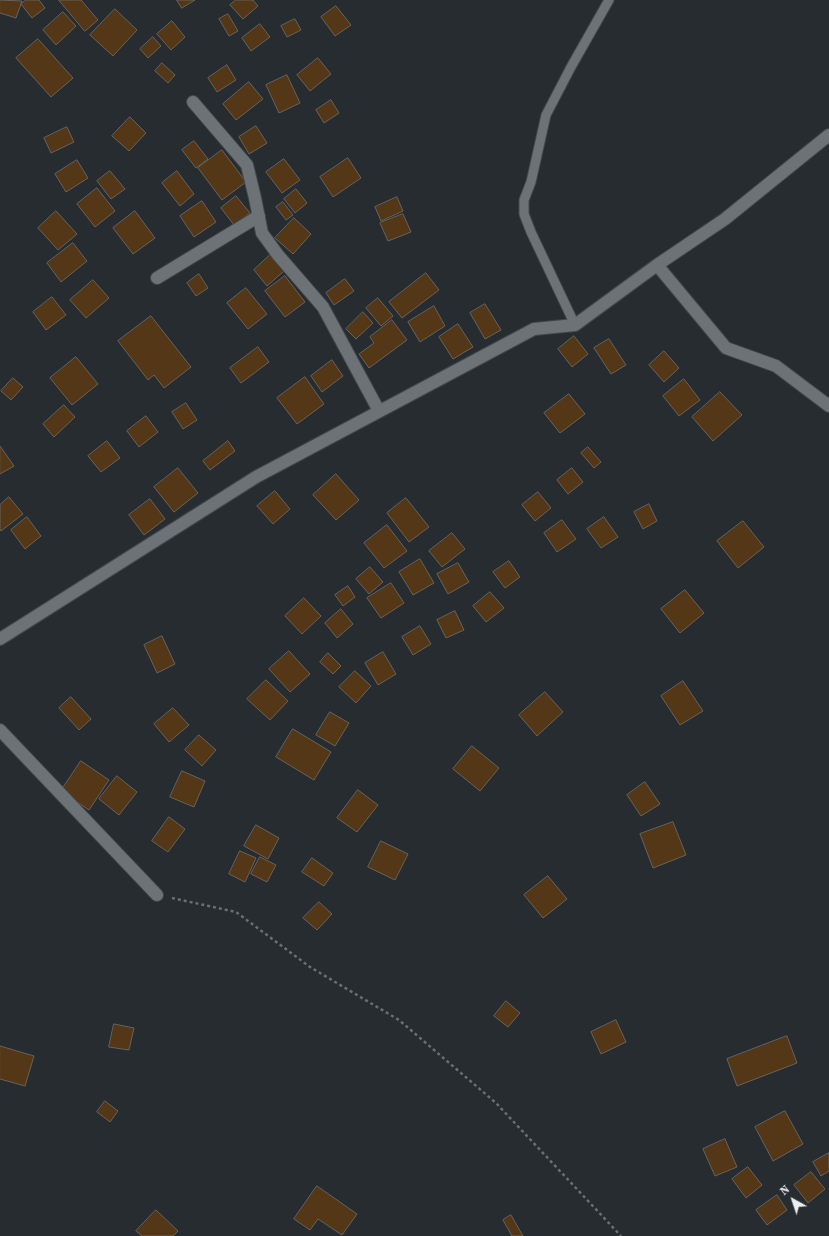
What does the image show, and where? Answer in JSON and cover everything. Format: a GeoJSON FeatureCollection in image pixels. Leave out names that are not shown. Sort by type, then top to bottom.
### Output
{"type":"FeatureCollection","features":[{"type":"Feature","properties":{"kind":"street"},"geometry":{"type":"LineString","coordinates":[[193,102],[247,165],[262,233],[278,255],[323,307],[379,412]]}},
{"type":"Feature","properties":{"kind":"street"},"geometry":{"type":"LineString","coordinates":[[0,640],[256,477],[534,329],[574,325],[657,265],[725,219],[829,135]]}},
{"type":"Feature","properties":{"kind":"street"},"geometry":{"type":"LineString","coordinates":[[157,278],[259,216]]}},
{"type":"Feature","properties":{"kind":"street"},"geometry":{"type":"LineString","coordinates":[[657,265],[726,348],[776,366],[829,406]]}},
{"type":"Feature","properties":{"kind":"street"},"geometry":{"type":"LineString","coordinates":[[0,730],[157,895]]}},
{"type":"Feature","properties":{"kind":"lane"},"geometry":{"type":"LineString","coordinates":[[574,325],[531,232],[524,214],[524,200],[531,182],[546,115],[609,0]]}},
{"type":"Feature","properties":{"kind":"path"},"geometry":{"type":"LineString","coordinates":[[157,895],[236,912],[310,967],[399,1020],[496,1103],[621,1236]]}},
{"type":"Feature","properties":{"kind":"building"},"geometry":{"type":"Polygon","coordinates":[[[0,0],[22,1],[16,18],[0,13],[0,0]]]}},
{"type":"Feature","properties":{"kind":"building"},"geometry":{"type":"Polygon","coordinates":[[[26,0],[39,0],[45,8],[32,18],[21,4],[26,0]]]}},
{"type":"Feature","properties":{"kind":"building"},"geometry":{"type":"Polygon","coordinates":[[[59,0],[81,0],[98,20],[85,31],[59,0]]]}},
{"type":"Feature","properties":{"kind":"building"},"geometry":{"type":"Polygon","coordinates":[[[177,0],[195,0],[182,8],[177,0]]]}},
{"type":"Feature","properties":{"kind":"building"},"geometry":{"type":"Polygon","coordinates":[[[236,0],[253,0],[258,6],[243,19],[230,5],[236,0]]]}},
{"type":"Feature","properties":{"kind":"building"},"geometry":{"type":"Polygon","coordinates":[[[336,6],[351,25],[335,36],[321,17],[336,6]]]}},
{"type":"Feature","properties":{"kind":"building"},"geometry":{"type":"Polygon","coordinates":[[[115,9],[137,30],[113,56],[90,35],[115,9]]]}},
{"type":"Feature","properties":{"kind":"building"},"geometry":{"type":"Polygon","coordinates":[[[63,12],[76,26],[56,45],[43,30],[63,12]]]}},
{"type":"Feature","properties":{"kind":"building"},"geometry":{"type":"Polygon","coordinates":[[[228,14],[238,31],[229,36],[219,19],[228,14]]]}},
{"type":"Feature","properties":{"kind":"building"},"geometry":{"type":"Polygon","coordinates":[[[295,19],[301,30],[287,37],[281,26],[295,19]]]}},
{"type":"Feature","properties":{"kind":"building"},"geometry":{"type":"Polygon","coordinates":[[[172,21],[185,37],[171,50],[157,34],[172,21]]]}},
{"type":"Feature","properties":{"kind":"building"},"geometry":{"type":"Polygon","coordinates":[[[260,24],[270,37],[251,51],[242,38],[260,24]]]}},
{"type":"Feature","properties":{"kind":"building"},"geometry":{"type":"Polygon","coordinates":[[[153,37],[161,46],[148,58],[140,49],[153,37]]]}},
{"type":"Feature","properties":{"kind":"building"},"geometry":{"type":"Polygon","coordinates":[[[38,39],[73,78],[51,97],[16,58],[38,39]]]}},
{"type":"Feature","properties":{"kind":"building"},"geometry":{"type":"Polygon","coordinates":[[[318,58],[331,74],[310,91],[297,75],[318,58]]]}},
{"type":"Feature","properties":{"kind":"building"},"geometry":{"type":"Polygon","coordinates":[[[162,63],[175,75],[168,83],[155,71],[162,63]]]}},
{"type":"Feature","properties":{"kind":"building"},"geometry":{"type":"Polygon","coordinates":[[[227,65],[236,80],[217,92],[208,78],[227,65]]]}},
{"type":"Feature","properties":{"kind":"building"},"geometry":{"type":"Polygon","coordinates":[[[287,75],[300,103],[279,113],[266,85],[287,75]]]}},
{"type":"Feature","properties":{"kind":"building"},"geometry":{"type":"Polygon","coordinates":[[[249,82],[263,99],[236,120],[223,104],[249,82]]]}},
{"type":"Feature","properties":{"kind":"building"},"geometry":{"type":"Polygon","coordinates":[[[331,100],[339,113],[324,123],[316,110],[331,100]]]}},
{"type":"Feature","properties":{"kind":"building"},"geometry":{"type":"Polygon","coordinates":[[[130,117],[146,133],[129,151],[112,136],[130,117]]]}},
{"type":"Feature","properties":{"kind":"building"},"geometry":{"type":"Polygon","coordinates":[[[256,126],[267,143],[249,154],[239,137],[256,126]]]}},
{"type":"Feature","properties":{"kind":"building"},"geometry":{"type":"Polygon","coordinates":[[[67,127],[74,142],[51,153],[44,138],[67,127]]]}},
{"type":"Feature","properties":{"kind":"building"},"geometry":{"type":"Polygon","coordinates":[[[194,141],[208,159],[196,168],[182,150],[194,141]]]}},
{"type":"Feature","properties":{"kind":"building"},"geometry":{"type":"Polygon","coordinates":[[[222,150],[246,182],[222,200],[198,168],[222,150]]]}},
{"type":"Feature","properties":{"kind":"building"},"geometry":{"type":"Polygon","coordinates":[[[348,158],[361,178],[333,197],[320,177],[348,158]]]}},
{"type":"Feature","properties":{"kind":"building"},"geometry":{"type":"Polygon","coordinates":[[[284,159],[300,180],[282,193],[266,172],[284,159]]]}},
{"type":"Feature","properties":{"kind":"building"},"geometry":{"type":"Polygon","coordinates":[[[77,160],[88,178],[66,192],[55,174],[77,160]]]}},
{"type":"Feature","properties":{"kind":"building"},"geometry":{"type":"Polygon","coordinates":[[[110,171],[125,189],[111,199],[97,181],[110,171]]]}},
{"type":"Feature","properties":{"kind":"building"},"geometry":{"type":"Polygon","coordinates":[[[177,171],[194,194],[180,206],[162,183],[177,171]]]}},
{"type":"Feature","properties":{"kind":"building"},"geometry":{"type":"Polygon","coordinates":[[[97,188],[115,211],[95,227],[77,204],[97,188]]]}},
{"type":"Feature","properties":{"kind":"building"},"geometry":{"type":"Polygon","coordinates":[[[296,189],[307,203],[295,213],[284,199],[296,189]]]}},
{"type":"Feature","properties":{"kind":"building"},"geometry":{"type":"Polygon","coordinates":[[[236,196],[250,213],[234,225],[221,208],[236,196]]]}},
{"type":"Feature","properties":{"kind":"building"},"geometry":{"type":"Polygon","coordinates":[[[397,197],[403,211],[381,221],[375,207],[397,197]]]}},
{"type":"Feature","properties":{"kind":"building"},"geometry":{"type":"Polygon","coordinates":[[[202,201],[216,222],[194,237],[180,216],[202,201]]]}},
{"type":"Feature","properties":{"kind":"building"},"geometry":{"type":"Polygon","coordinates":[[[283,202],[293,215],[286,220],[276,207],[283,202]]]}},
{"type":"Feature","properties":{"kind":"building"},"geometry":{"type":"Polygon","coordinates":[[[56,211],[77,234],[58,250],[38,228],[56,211]]]}},
{"type":"Feature","properties":{"kind":"building"},"geometry":{"type":"Polygon","coordinates":[[[135,211],[155,238],[133,254],[113,228],[135,211]]]}},
{"type":"Feature","properties":{"kind":"building"},"geometry":{"type":"Polygon","coordinates":[[[403,214],[411,232],[388,241],[380,223],[403,214]]]}},
{"type":"Feature","properties":{"kind":"building"},"geometry":{"type":"Polygon","coordinates":[[[294,218],[311,234],[293,254],[275,238],[294,218]]]}},
{"type":"Feature","properties":{"kind":"building"},"geometry":{"type":"Polygon","coordinates":[[[73,243],[87,261],[61,282],[47,263],[73,243]]]}},
{"type":"Feature","properties":{"kind":"building"},"geometry":{"type":"Polygon","coordinates":[[[270,255],[284,271],[267,286],[254,270],[270,255]]]}},
{"type":"Feature","properties":{"kind":"building"},"geometry":{"type":"Polygon","coordinates":[[[426,273],[439,290],[402,318],[389,302],[426,273]]]}},
{"type":"Feature","properties":{"kind":"building"},"geometry":{"type":"Polygon","coordinates":[[[199,274],[208,288],[196,296],[187,283],[199,274]]]}},
{"type":"Feature","properties":{"kind":"building"},"geometry":{"type":"Polygon","coordinates":[[[285,276],[305,302],[285,317],[265,291],[285,276]]]}},
{"type":"Feature","properties":{"kind":"building"},"geometry":{"type":"Polygon","coordinates":[[[345,279],[354,291],[334,305],[326,293],[345,279]]]}},
{"type":"Feature","properties":{"kind":"building"},"geometry":{"type":"Polygon","coordinates":[[[93,280],[109,298],[86,318],[70,300],[93,280]]]}},
{"type":"Feature","properties":{"kind":"building"},"geometry":{"type":"Polygon","coordinates":[[[246,288],[267,314],[248,329],[227,303],[246,288]]]}},
{"type":"Feature","properties":{"kind":"building"},"geometry":{"type":"Polygon","coordinates":[[[52,297],[66,315],[46,330],[33,312],[52,297]]]}},
{"type":"Feature","properties":{"kind":"building"},"geometry":{"type":"Polygon","coordinates":[[[378,298],[393,316],[381,326],[366,308],[378,298]]]}},
{"type":"Feature","properties":{"kind":"building"},"geometry":{"type":"Polygon","coordinates":[[[485,304],[501,330],[485,339],[470,313],[485,304]]]}},
{"type":"Feature","properties":{"kind":"building"},"geometry":{"type":"Polygon","coordinates":[[[434,306],[445,326],[420,342],[408,322],[434,306]]]}},
{"type":"Feature","properties":{"kind":"building"},"geometry":{"type":"Polygon","coordinates":[[[363,312],[373,323],[356,339],[346,329],[363,312]]]}},
{"type":"Feature","properties":{"kind":"building"},"geometry":{"type":"Polygon","coordinates":[[[151,316],[191,367],[164,388],[154,375],[148,380],[118,341],[151,316]]]}},
{"type":"Feature","properties":{"kind":"building"},"geometry":{"type":"Polygon","coordinates":[[[392,320],[407,340],[369,368],[359,354],[374,343],[370,337],[392,320]]]}},
{"type":"Feature","properties":{"kind":"building"},"geometry":{"type":"Polygon","coordinates":[[[458,324],[473,347],[453,359],[439,337],[458,324]]]}},
{"type":"Feature","properties":{"kind":"building"},"geometry":{"type":"Polygon","coordinates":[[[574,336],[588,354],[572,367],[558,349],[574,336]]]}},
{"type":"Feature","properties":{"kind":"building"},"geometry":{"type":"Polygon","coordinates":[[[609,339],[626,365],[611,374],[594,348],[609,339]]]}},
{"type":"Feature","properties":{"kind":"building"},"geometry":{"type":"Polygon","coordinates":[[[258,347],[269,362],[241,383],[230,368],[258,347]]]}},
{"type":"Feature","properties":{"kind":"building"},"geometry":{"type":"Polygon","coordinates":[[[664,351],[679,368],[664,382],[649,365],[664,351]]]}},
{"type":"Feature","properties":{"kind":"building"},"geometry":{"type":"Polygon","coordinates":[[[76,357],[98,384],[72,405],[50,378],[76,357]]]}},
{"type":"Feature","properties":{"kind":"building"},"geometry":{"type":"Polygon","coordinates":[[[332,360],[343,376],[322,392],[311,376],[332,360]]]}},
{"type":"Feature","properties":{"kind":"building"},"geometry":{"type":"Polygon","coordinates":[[[305,377],[324,404],[297,424],[277,398],[305,377]]]}},
{"type":"Feature","properties":{"kind":"building"},"geometry":{"type":"Polygon","coordinates":[[[13,378],[23,387],[11,400],[1,391],[13,378]]]}},
{"type":"Feature","properties":{"kind":"building"},"geometry":{"type":"Polygon","coordinates":[[[684,379],[700,400],[679,416],[663,396],[684,379]]]}},
{"type":"Feature","properties":{"kind":"building"},"geometry":{"type":"Polygon","coordinates":[[[720,392],[742,415],[713,441],[692,417],[720,392]]]}},
{"type":"Feature","properties":{"kind":"building"},"geometry":{"type":"Polygon","coordinates":[[[569,394],[585,414],[560,433],[544,413],[569,394]]]}},
{"type":"Feature","properties":{"kind":"building"},"geometry":{"type":"Polygon","coordinates":[[[186,403],[197,420],[183,429],[172,412],[186,403]]]}},
{"type":"Feature","properties":{"kind":"building"},"geometry":{"type":"Polygon","coordinates":[[[64,405],[75,417],[54,437],[43,424],[64,405]]]}},
{"type":"Feature","properties":{"kind":"building"},"geometry":{"type":"Polygon","coordinates":[[[146,416],[158,432],[139,447],[127,431],[146,416]]]}},
{"type":"Feature","properties":{"kind":"building"},"geometry":{"type":"Polygon","coordinates":[[[107,441],[120,458],[101,472],[88,456],[107,441]]]}},
{"type":"Feature","properties":{"kind":"building"},"geometry":{"type":"Polygon","coordinates":[[[228,441],[235,451],[210,470],[203,461],[228,441]]]}},
{"type":"Feature","properties":{"kind":"building"},"geometry":{"type":"Polygon","coordinates":[[[0,446],[14,466],[0,474],[0,446]]]}},
{"type":"Feature","properties":{"kind":"building"},"geometry":{"type":"Polygon","coordinates":[[[588,447],[601,462],[594,468],[581,453],[588,447]]]}},
{"type":"Feature","properties":{"kind":"building"},"geometry":{"type":"Polygon","coordinates":[[[178,468],[198,493],[174,512],[154,487],[178,468]]]}},
{"type":"Feature","properties":{"kind":"building"},"geometry":{"type":"Polygon","coordinates":[[[572,468],[583,482],[568,494],[557,480],[572,468]]]}},
{"type":"Feature","properties":{"kind":"building"},"geometry":{"type":"Polygon","coordinates":[[[336,474],[359,500],[336,520],[313,495],[336,474]]]}},
{"type":"Feature","properties":{"kind":"building"},"geometry":{"type":"Polygon","coordinates":[[[275,491],[290,509],[273,524],[257,506],[275,491]]]}},
{"type":"Feature","properties":{"kind":"building"},"geometry":{"type":"Polygon","coordinates":[[[538,492],[551,508],[535,521],[522,505],[538,492]]]}},
{"type":"Feature","properties":{"kind":"building"},"geometry":{"type":"Polygon","coordinates":[[[9,497],[23,514],[1,531],[0,505],[9,497]]]}},
{"type":"Feature","properties":{"kind":"building"},"geometry":{"type":"Polygon","coordinates":[[[406,498],[429,527],[409,542],[387,513],[406,498]]]}},
{"type":"Feature","properties":{"kind":"building"},"geometry":{"type":"Polygon","coordinates":[[[150,499],[165,519],[144,535],[129,515],[150,499]]]}},
{"type":"Feature","properties":{"kind":"building"},"geometry":{"type":"Polygon","coordinates":[[[649,504],[657,521],[643,529],[634,512],[649,504]]]}},
{"type":"Feature","properties":{"kind":"building"},"geometry":{"type":"Polygon","coordinates":[[[27,517],[41,536],[25,549],[11,530],[27,517]]]}},
{"type":"Feature","properties":{"kind":"building"},"geometry":{"type":"Polygon","coordinates":[[[604,517],[618,537],[601,548],[587,529],[604,517]]]}},
{"type":"Feature","properties":{"kind":"building"},"geometry":{"type":"Polygon","coordinates":[[[562,520],[576,539],[557,552],[544,533],[562,520]]]}},
{"type":"Feature","properties":{"kind":"building"},"geometry":{"type":"Polygon","coordinates":[[[743,521],[764,547],[738,568],[717,541],[743,521]]]}},
{"type":"Feature","properties":{"kind":"building"},"geometry":{"type":"Polygon","coordinates":[[[387,525],[407,551],[384,568],[364,543],[387,525]]]}},
{"type":"Feature","properties":{"kind":"building"},"geometry":{"type":"Polygon","coordinates":[[[452,533],[465,549],[442,567],[429,551],[452,533]]]}},
{"type":"Feature","properties":{"kind":"building"},"geometry":{"type":"Polygon","coordinates":[[[420,559],[434,583],[413,595],[399,572],[420,559]]]}},
{"type":"Feature","properties":{"kind":"building"},"geometry":{"type":"Polygon","coordinates":[[[509,561],[520,577],[505,588],[493,572],[509,561]]]}},
{"type":"Feature","properties":{"kind":"building"},"geometry":{"type":"Polygon","coordinates":[[[458,563],[469,582],[448,594],[437,574],[458,563]]]}},
{"type":"Feature","properties":{"kind":"building"},"geometry":{"type":"Polygon","coordinates":[[[370,567],[383,582],[369,594],[356,579],[370,567]]]}},
{"type":"Feature","properties":{"kind":"building"},"geometry":{"type":"Polygon","coordinates":[[[391,583],[404,603],[381,618],[367,598],[391,583]]]}},
{"type":"Feature","properties":{"kind":"building"},"geometry":{"type":"Polygon","coordinates":[[[348,586],[355,597],[343,606],[335,595],[348,586]]]}},
{"type":"Feature","properties":{"kind":"building"},"geometry":{"type":"Polygon","coordinates":[[[685,590],[704,613],[680,633],[661,609],[685,590]]]}},
{"type":"Feature","properties":{"kind":"building"},"geometry":{"type":"Polygon","coordinates":[[[490,592],[504,608],[486,622],[473,606],[490,592]]]}},
{"type":"Feature","properties":{"kind":"building"},"geometry":{"type":"Polygon","coordinates":[[[304,598],[321,616],[302,634],[285,616],[304,598]]]}},
{"type":"Feature","properties":{"kind":"building"},"geometry":{"type":"Polygon","coordinates":[[[341,609],[353,624],[337,638],[325,623],[341,609]]]}},
{"type":"Feature","properties":{"kind":"building"},"geometry":{"type":"Polygon","coordinates":[[[455,611],[464,630],[446,638],[437,620],[455,611]]]}},
{"type":"Feature","properties":{"kind":"building"},"geometry":{"type":"Polygon","coordinates":[[[420,626],[431,644],[413,655],[402,637],[420,626]]]}},
{"type":"Feature","properties":{"kind":"building"},"geometry":{"type":"Polygon","coordinates":[[[162,636],[175,664],[157,673],[144,645],[162,636]]]}},
{"type":"Feature","properties":{"kind":"building"},"geometry":{"type":"Polygon","coordinates":[[[289,651],[310,674],[290,692],[269,669],[289,651]]]}},
{"type":"Feature","properties":{"kind":"building"},"geometry":{"type":"Polygon","coordinates":[[[383,652],[396,674],[378,685],[365,663],[383,652]]]}},
{"type":"Feature","properties":{"kind":"building"},"geometry":{"type":"Polygon","coordinates":[[[328,653],[341,666],[333,674],[320,662],[328,653]]]}},
{"type":"Feature","properties":{"kind":"building"},"geometry":{"type":"Polygon","coordinates":[[[355,671],[371,686],[356,703],[339,687],[355,671]]]}},
{"type":"Feature","properties":{"kind":"building"},"geometry":{"type":"Polygon","coordinates":[[[266,680],[288,701],[270,720],[247,699],[266,680]]]}},
{"type":"Feature","properties":{"kind":"building"},"geometry":{"type":"Polygon","coordinates":[[[683,681],[703,711],[680,725],[661,696],[683,681]]]}},
{"type":"Feature","properties":{"kind":"building"},"geometry":{"type":"Polygon","coordinates":[[[545,692],[563,712],[537,736],[519,715],[545,692]]]}},
{"type":"Feature","properties":{"kind":"building"},"geometry":{"type":"Polygon","coordinates":[[[71,697],[91,719],[79,730],[59,708],[71,697]]]}},
{"type":"Feature","properties":{"kind":"building"},"geometry":{"type":"Polygon","coordinates":[[[173,708],[189,725],[169,742],[154,724],[173,708]]]}},
{"type":"Feature","properties":{"kind":"building"},"geometry":{"type":"Polygon","coordinates":[[[330,712],[349,723],[335,746],[316,735],[330,712]]]}},
{"type":"Feature","properties":{"kind":"building"},"geometry":{"type":"Polygon","coordinates":[[[293,729],[331,752],[314,780],[276,757],[293,729]]]}},
{"type":"Feature","properties":{"kind":"building"},"geometry":{"type":"Polygon","coordinates":[[[199,735],[216,750],[202,766],[185,750],[199,735]]]}},
{"type":"Feature","properties":{"kind":"building"},"geometry":{"type":"Polygon","coordinates":[[[472,746],[499,768],[480,791],[453,769],[472,746]]]}},
{"type":"Feature","properties":{"kind":"building"},"geometry":{"type":"Polygon","coordinates":[[[81,761],[109,780],[89,810],[61,791],[81,761]]]}},
{"type":"Feature","properties":{"kind":"building"},"geometry":{"type":"Polygon","coordinates":[[[182,771],[205,781],[194,807],[170,797],[182,771]]]}},
{"type":"Feature","properties":{"kind":"building"},"geometry":{"type":"Polygon","coordinates":[[[117,776],[137,792],[119,815],[99,799],[117,776]]]}},
{"type":"Feature","properties":{"kind":"building"},"geometry":{"type":"Polygon","coordinates":[[[645,782],[660,804],[641,816],[627,795],[645,782]]]}},
{"type":"Feature","properties":{"kind":"building"},"geometry":{"type":"Polygon","coordinates":[[[358,790],[378,805],[357,832],[337,818],[358,790]]]}},
{"type":"Feature","properties":{"kind":"building"},"geometry":{"type":"Polygon","coordinates":[[[169,817],[185,829],[168,852],[152,841],[169,817]]]}},
{"type":"Feature","properties":{"kind":"building"},"geometry":{"type":"Polygon","coordinates":[[[673,822],[686,855],[653,868],[640,834],[673,822]]]}},
{"type":"Feature","properties":{"kind":"building"},"geometry":{"type":"Polygon","coordinates":[[[256,825],[279,838],[268,859],[244,846],[256,825]]]}},
{"type":"Feature","properties":{"kind":"building"},"geometry":{"type":"Polygon","coordinates":[[[381,841],[408,854],[395,880],[368,867],[381,841]]]}},
{"type":"Feature","properties":{"kind":"building"},"geometry":{"type":"Polygon","coordinates":[[[240,851],[256,858],[245,882],[229,874],[240,851]]]}},
{"type":"Feature","properties":{"kind":"building"},"geometry":{"type":"Polygon","coordinates":[[[260,857],[276,865],[267,882],[251,874],[260,857]]]}},
{"type":"Feature","properties":{"kind":"building"},"geometry":{"type":"Polygon","coordinates":[[[312,858],[333,873],[324,886],[302,872],[312,858]]]}},
{"type":"Feature","properties":{"kind":"building"},"geometry":{"type":"Polygon","coordinates":[[[548,876],[567,899],[543,918],[524,895],[548,876]]]}},
{"type":"Feature","properties":{"kind":"building"},"geometry":{"type":"Polygon","coordinates":[[[319,902],[332,914],[317,930],[303,918],[319,902]]]}},
{"type":"Feature","properties":{"kind":"building"},"geometry":{"type":"Polygon","coordinates":[[[506,1001],[520,1013],[508,1027],[494,1016],[506,1001]]]}},
{"type":"Feature","properties":{"kind":"building"},"geometry":{"type":"Polygon","coordinates":[[[616,1020],[626,1042],[601,1054],[591,1032],[616,1020]]]}},
{"type":"Feature","properties":{"kind":"building"},"geometry":{"type":"Polygon","coordinates":[[[114,1024],[134,1028],[129,1050],[109,1047],[114,1024]]]}},
{"type":"Feature","properties":{"kind":"building"},"geometry":{"type":"Polygon","coordinates":[[[787,1036],[797,1063],[737,1086],[727,1059],[787,1036]]]}},
{"type":"Feature","properties":{"kind":"building"},"geometry":{"type":"Polygon","coordinates":[[[0,1046],[34,1056],[25,1086],[0,1079],[0,1046]]]}},
{"type":"Feature","properties":{"kind":"building"},"geometry":{"type":"Polygon","coordinates":[[[105,1101],[118,1111],[110,1122],[97,1112],[105,1101]]]}},
{"type":"Feature","properties":{"kind":"building"},"geometry":{"type":"Polygon","coordinates":[[[785,1111],[803,1144],[773,1161],[755,1127],[785,1111]]]}},
{"type":"Feature","properties":{"kind":"building"},"geometry":{"type":"Polygon","coordinates":[[[725,1139],[737,1167],[715,1176],[703,1149],[725,1139]]]}},
{"type":"Feature","properties":{"kind":"building"},"geometry":{"type":"Polygon","coordinates":[[[829,1153],[829,1171],[821,1176],[813,1162],[829,1153]]]}},
{"type":"Feature","properties":{"kind":"building"},"geometry":{"type":"Polygon","coordinates":[[[748,1167],[762,1185],[746,1198],[732,1179],[748,1167]]]}},
{"type":"Feature","properties":{"kind":"building"},"geometry":{"type":"Polygon","coordinates":[[[811,1172],[825,1189],[808,1203],[794,1185],[811,1172]]]}},
{"type":"Feature","properties":{"kind":"building"},"geometry":{"type":"Polygon","coordinates":[[[317,1186],[357,1214],[342,1235],[318,1219],[310,1230],[294,1219],[317,1186]]]}},
{"type":"Feature","properties":{"kind":"building"},"geometry":{"type":"Polygon","coordinates":[[[777,1195],[787,1210],[767,1225],[756,1210],[777,1195]]]}},
{"type":"Feature","properties":{"kind":"building"},"geometry":{"type":"Polygon","coordinates":[[[156,1210],[178,1231],[173,1236],[142,1236],[136,1231],[156,1210]]]}},
{"type":"Feature","properties":{"kind":"building"},"geometry":{"type":"Polygon","coordinates":[[[511,1215],[523,1236],[512,1236],[503,1220],[511,1215]]]}}]}
